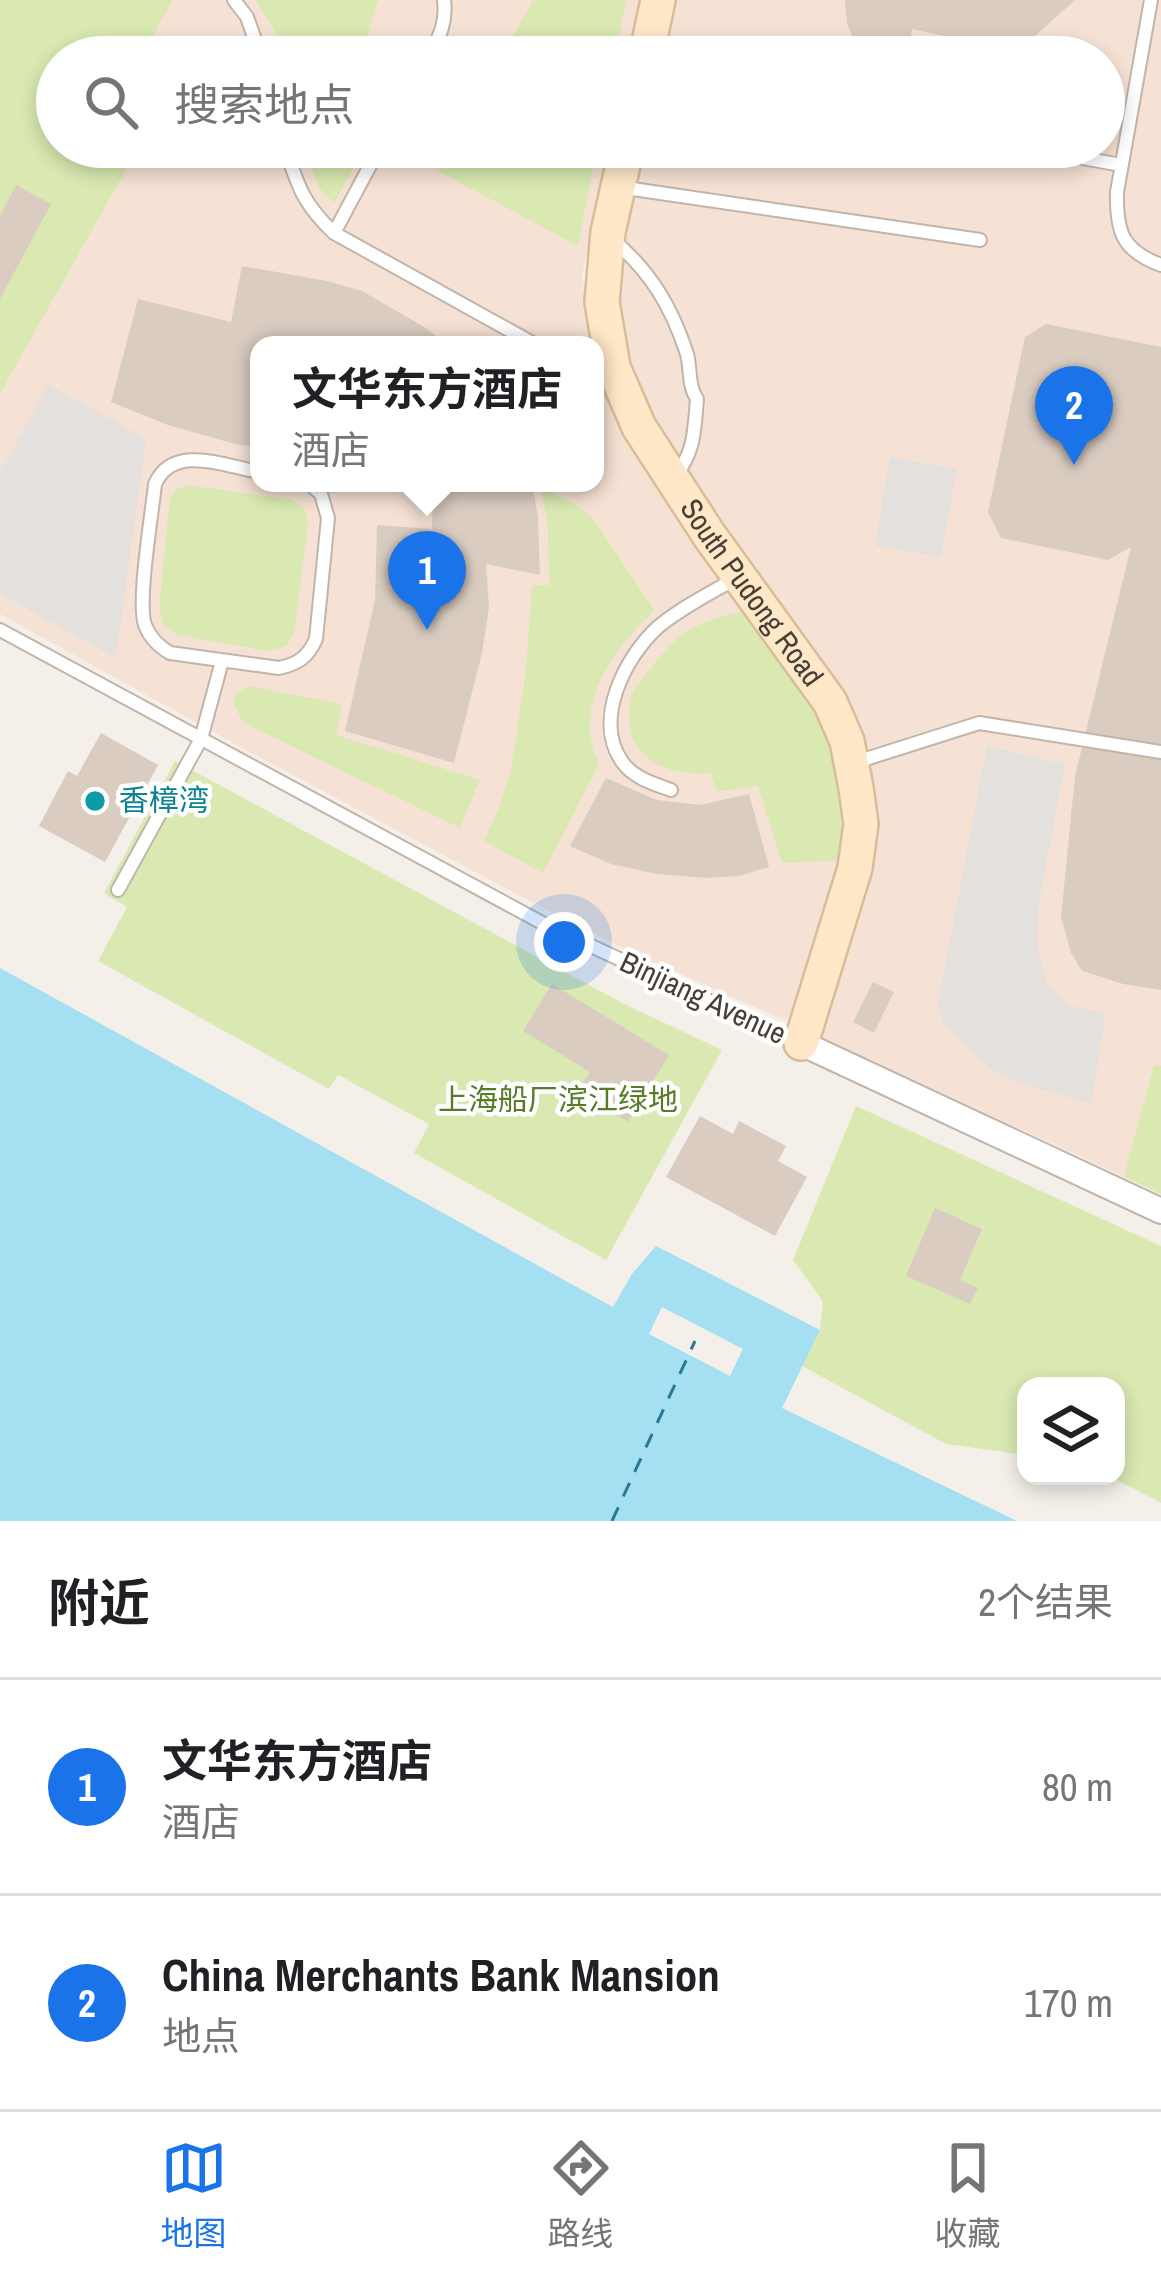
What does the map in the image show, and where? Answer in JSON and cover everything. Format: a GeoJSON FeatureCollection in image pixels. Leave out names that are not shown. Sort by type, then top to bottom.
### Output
{"type":"FeatureCollection","features":[{"type":"Feature","properties":{"kind":"street"},"geometry":{"type":"LineString","coordinates":[[650,36],[658,0]]}},
{"type":"Feature","properties":{"kind":"street","name":"South Pudong Road"},"geometry":{"type":"LineString","coordinates":[[603,336],[608,236],[622,168]]}},
{"type":"Feature","properties":{"kind":"street","name":"South Pudong Road"},"geometry":{"type":"LineString","coordinates":[[604,365],[673,479],[830,702],[847,741],[861,824],[855,868],[801,1043]]}},
{"type":"Feature","properties":{"kind":"street","name":"Binjiang Avenue"},"geometry":{"type":"LineString","coordinates":[[801,1043],[1161,1211]]}},
{"type":"Feature","properties":{"kind":"lane"},"geometry":{"type":"LineString","coordinates":[[235,0],[254,36]]}},
{"type":"Feature","properties":{"kind":"lane"},"geometry":{"type":"LineString","coordinates":[[440,36],[446,16],[444,0]]}},
{"type":"Feature","properties":{"kind":"lane"},"geometry":{"type":"LineString","coordinates":[[1125,142],[1150,0]]}},
{"type":"Feature","properties":{"kind":"lane"},"geometry":{"type":"LineString","coordinates":[[292,168],[301,194],[334,233],[520,336]]}},
{"type":"Feature","properties":{"kind":"lane"},"geometry":{"type":"LineString","coordinates":[[334,233],[369,168]]}},
{"type":"Feature","properties":{"kind":"lane"},"geometry":{"type":"LineString","coordinates":[[1121,168],[1116,218],[1126,244],[1161,265]]}},
{"type":"Feature","properties":{"kind":"lane"},"geometry":{"type":"LineString","coordinates":[[618,187],[980,240]]}},
{"type":"Feature","properties":{"kind":"lane"},"geometry":{"type":"LineString","coordinates":[[608,236],[649,278],[674,317],[689,362],[692,394],[697,399],[694,437],[688,460],[673,479]]}},
{"type":"Feature","properties":{"kind":"lane"},"geometry":{"type":"LineString","coordinates":[[250,470],[178,460],[160,473],[155,484],[142,610],[145,624],[160,647],[170,653],[279,668],[293,665],[310,651],[316,639],[328,518],[319,492]]}},
{"type":"Feature","properties":{"kind":"lane"},"geometry":{"type":"LineString","coordinates":[[671,790],[642,779],[624,764],[613,744],[610,718],[617,691],[636,652],[656,630],[677,612],[740,577]]}},
{"type":"Feature","properties":{"kind":"lane","name":"Binjiang Avenue"},"geometry":{"type":"LineString","coordinates":[[0,630],[546,925],[801,1043]]}},
{"type":"Feature","properties":{"kind":"lane"},"geometry":{"type":"LineString","coordinates":[[118,890],[201,739],[222,661]]}},
{"type":"Feature","properties":{"kind":"lane"},"geometry":{"type":"LineString","coordinates":[[851,764],[979,722],[1161,752]]}},
{"type":"Feature","properties":{"kind":"shaded area"},"geometry":{"type":"Polygon","coordinates":[[[173,0],[640,0],[632,36],[153,36],[173,0]]]}},
{"type":"Feature","properties":{"kind":"shaded area"},"geometry":{"type":"Polygon","coordinates":[[[673,0],[1161,0],[1161,1194],[817,1035],[871,871],[875,825],[724,530],[649,416],[627,358],[617,293],[619,229],[634,168],[1125,168],[1125,36],[665,36],[673,0]]]}},
{"type":"Feature","properties":{"kind":"shaded area"},"geometry":{"type":"Polygon","coordinates":[[[127,168],[605,168],[582,276],[592,336],[250,336],[250,492],[604,492],[604,381],[629,443],[822,717],[844,860],[789,1022],[633,953],[511,891],[0,614],[0,394],[127,168]]]}},
{"type":"Feature","properties":{"kind":"shaded area"},"geometry":{"type":"Polygon","coordinates":[[[48,384],[146,439],[116,658],[0,594],[0,473],[48,384]]]}},
{"type":"Feature","properties":{"kind":"shaded area"},"geometry":{"type":"Polygon","coordinates":[[[890,457],[957,469],[941,557],[875,546],[890,457]]]}},
{"type":"Feature","properties":{"kind":"shaded area"},"geometry":{"type":"Polygon","coordinates":[[[987,746],[1065,764],[1039,902],[1037,947],[1046,982],[1057,996],[1073,1006],[1106,1013],[1091,1104],[994,1071],[942,1020],[938,1003],[987,746]]]}},
{"type":"Feature","properties":{"kind":"green space"},"geometry":{"type":"Polygon","coordinates":[[[0,0],[173,0],[153,36],[36,36],[36,168],[127,168],[0,394],[0,0]]]}},
{"type":"Feature","properties":{"kind":"green space"},"geometry":{"type":"Polygon","coordinates":[[[256,0],[378,0],[369,36],[277,36],[256,0]]]}},
{"type":"Feature","properties":{"kind":"green space"},"geometry":{"type":"Polygon","coordinates":[[[533,0],[626,0],[619,36],[513,36],[533,0]]]}},
{"type":"Feature","properties":{"kind":"green space"},"geometry":{"type":"Polygon","coordinates":[[[312,168],[353,168],[334,203],[320,189],[312,168]]]}},
{"type":"Feature","properties":{"kind":"green space"},"geometry":{"type":"Polygon","coordinates":[[[593,168],[578,246],[438,171],[593,168]]]}},
{"type":"Feature","properties":{"kind":"green space"},"geometry":{"type":"Polygon","coordinates":[[[188,485],[292,500],[304,509],[308,524],[294,632],[287,646],[269,651],[178,635],[164,626],[159,609],[170,498],[188,485]]]}},
{"type":"Feature","properties":{"kind":"green space"},"geometry":{"type":"Polygon","coordinates":[[[542,492],[571,502],[593,518],[655,611],[624,643],[600,680],[590,722],[599,764],[543,873],[484,841],[511,771],[526,671],[532,585],[549,585],[542,492]]]}},
{"type":"Feature","properties":{"kind":"green space"},"geometry":{"type":"Polygon","coordinates":[[[746,610],[822,717],[837,765],[844,860],[782,863],[758,786],[717,792],[711,773],[660,766],[634,740],[629,722],[631,699],[657,660],[691,629],[746,610]]]}},
{"type":"Feature","properties":{"kind":"green space"},"geometry":{"type":"Polygon","coordinates":[[[248,686],[342,704],[336,735],[480,780],[460,828],[252,727],[241,719],[233,701],[248,686]]]}},
{"type":"Feature","properties":{"kind":"green space","name":"上海船厂滨江绿地"},"geometry":{"type":"Polygon","coordinates":[[[175,761],[624,1004],[722,1050],[606,1260],[414,1153],[429,1124],[338,1075],[329,1089],[98,961],[127,907],[104,893],[175,761]]]}},
{"type":"Feature","properties":{"kind":"green space"},"geometry":{"type":"Polygon","coordinates":[[[1154,1065],[1161,1066],[1161,1194],[1124,1177],[1154,1065]]]}},
{"type":"Feature","properties":{"kind":"green space"},"geometry":{"type":"Polygon","coordinates":[[[856,1106],[1161,1246],[1161,1503],[1125,1484],[1125,1377],[1017,1377],[1017,1454],[946,1444],[802,1366],[820,1330],[823,1301],[793,1260],[856,1106]]]}},
{"type":"Feature","properties":{"kind":"water"},"geometry":{"type":"Polygon","coordinates":[[[0,968],[613,1307],[656,1246],[820,1330],[782,1408],[1017,1521],[0,1521],[0,968]]]}},
{"type":"Feature","properties":{"kind":"pier"},"geometry":{"type":"Polygon","coordinates":[[[662,1307],[743,1349],[730,1376],[649,1334],[662,1307]]]}},
{"type":"Feature","properties":{"kind":"building"},"geometry":{"type":"Polygon","coordinates":[[[845,0],[1075,0],[1035,36],[944,36],[912,29],[911,36],[852,36],[845,0]]]}},
{"type":"Feature","properties":{"kind":"building"},"geometry":{"type":"Polygon","coordinates":[[[16,185],[51,204],[0,299],[0,216],[16,185]]]}},
{"type":"Feature","properties":{"kind":"building"},"geometry":{"type":"Polygon","coordinates":[[[242,266],[362,291],[436,336],[250,336],[250,446],[168,425],[111,402],[138,299],[231,322],[242,266]]]}},
{"type":"Feature","properties":{"kind":"building"},"geometry":{"type":"Polygon","coordinates":[[[1046,324],[1161,347],[1161,990],[1082,971],[1071,953],[1061,917],[1075,776],[1131,547],[1108,560],[1001,538],[988,512],[1025,337],[1046,324]]]}},
{"type":"Feature","properties":{"kind":"building"},"geometry":{"type":"Polygon","coordinates":[[[433,492],[534,492],[540,575],[486,564],[489,607],[482,653],[454,763],[345,731],[375,600],[377,525],[432,529],[433,492]]]}},
{"type":"Feature","properties":{"kind":"building","name":"香樟湾"},"geometry":{"type":"Polygon","coordinates":[[[101,733],[158,765],[105,862],[39,826],[68,771],[77,776],[101,733]]]}},
{"type":"Feature","properties":{"kind":"building"},"geometry":{"type":"Polygon","coordinates":[[[606,778],[657,800],[700,805],[749,794],[769,867],[739,876],[657,874],[611,864],[570,846],[606,778]]]}},
{"type":"Feature","properties":{"kind":"building"},"geometry":{"type":"Polygon","coordinates":[[[873,982],[894,992],[874,1033],[853,1022],[873,982]]]}},
{"type":"Feature","properties":{"kind":"building"},"geometry":{"type":"Polygon","coordinates":[[[552,984],[669,1055],[628,1122],[577,1092],[590,1072],[523,1031],[552,984]]]}},
{"type":"Feature","properties":{"kind":"building"},"geometry":{"type":"Polygon","coordinates":[[[700,1116],[733,1134],[739,1121],[786,1146],[778,1161],[807,1177],[775,1236],[666,1177],[700,1116]]]}},
{"type":"Feature","properties":{"kind":"building"},"geometry":{"type":"Polygon","coordinates":[[[935,1208],[982,1229],[960,1280],[978,1288],[970,1304],[906,1276],[935,1208]]]}},
{"type":"Feature","properties":{"kind":"ferry route"},"geometry":{"type":"LineString","coordinates":[[612,1521],[695,1341]]}},
{"type":"Feature","properties":{"kind":"place","name":"China Merchants Bank Mansion"},"geometry":{"type":"Point","coordinates":[1074,465]}},
{"type":"Feature","properties":{"kind":"place","name":"文华东方酒店"},"geometry":{"type":"Point","coordinates":[427,630]}},
{"type":"Feature","properties":{"kind":"place","name":"香樟湾"},"geometry":{"type":"Point","coordinates":[95,801]}}]}
